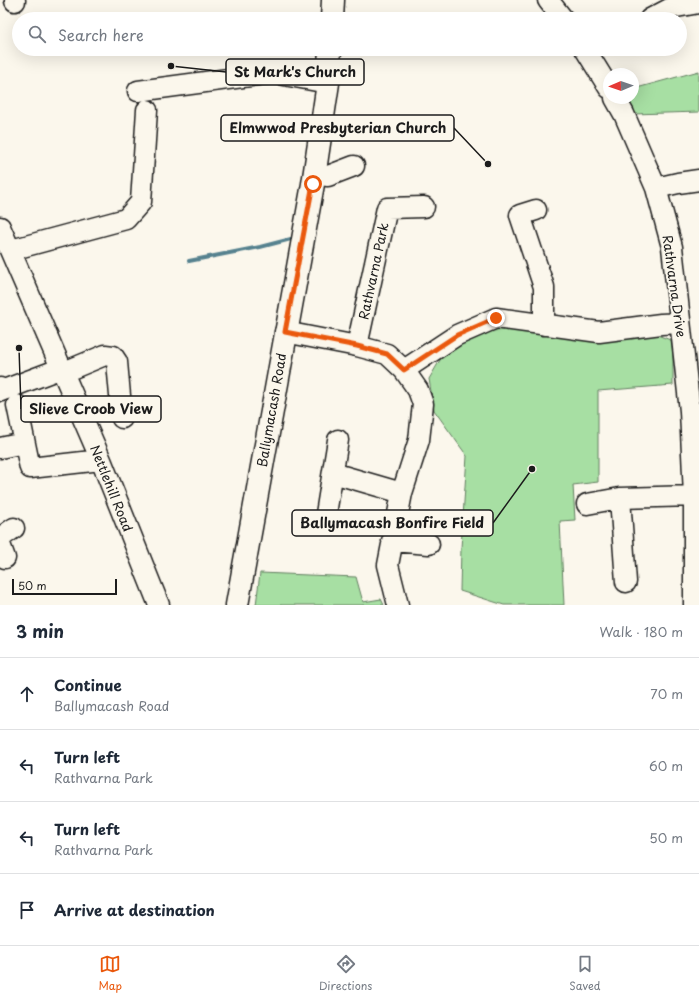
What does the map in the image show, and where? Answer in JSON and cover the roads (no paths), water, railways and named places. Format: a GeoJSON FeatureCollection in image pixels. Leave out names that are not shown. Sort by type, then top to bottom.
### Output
{"type":"FeatureCollection","features":[{"type":"Feature","properties":{"kind":"main road"},"geometry":{"type":"LineString","coordinates":[[332,12],[333,0]]}},
{"type":"Feature","properties":{"kind":"main road","name":"Ballymacash Road"},"geometry":{"type":"LineString","coordinates":[[237,605],[314,174],[328,83],[330,56]]}},
{"type":"Feature","properties":{"kind":"street"},"geometry":{"type":"LineString","coordinates":[[548,0],[557,12]]}},
{"type":"Feature","properties":{"kind":"street"},"geometry":{"type":"LineString","coordinates":[[659,12],[670,4],[699,3]]}},
{"type":"Feature","properties":{"kind":"street"},"geometry":{"type":"LineString","coordinates":[[592,56],[603,77]]}},
{"type":"Feature","properties":{"kind":"street"},"geometry":{"type":"LineString","coordinates":[[138,91],[273,73],[328,83]]}},
{"type":"Feature","properties":{"kind":"street","name":"Rathvarna Drive"},"geometry":{"type":"LineString","coordinates":[[618,104],[656,188],[672,247],[680,323],[694,411],[694,605]]}},
{"type":"Feature","properties":{"kind":"street"},"geometry":{"type":"LineString","coordinates":[[11,250],[126,220],[142,202],[147,110]]}},
{"type":"Feature","properties":{"kind":"street"},"geometry":{"type":"LineString","coordinates":[[314,174],[328,176],[354,166]]}},
{"type":"Feature","properties":{"kind":"street"},"geometry":{"type":"LineString","coordinates":[[656,188],[699,180]]}},
{"type":"Feature","properties":{"kind":"street","name":"Rathvarna Park"},"geometry":{"type":"LineString","coordinates":[[357,346],[387,208],[424,207]]}},
{"type":"Feature","properties":{"kind":"street"},"geometry":{"type":"LineString","coordinates":[[536,210],[520,215],[544,287],[544,324]]}},
{"type":"Feature","properties":{"kind":"street","name":"Nettlehill Road"},"geometry":{"type":"LineString","coordinates":[[0,227],[63,370],[160,605]]}},
{"type":"Feature","properties":{"kind":"street"},"geometry":{"type":"LineString","coordinates":[[404,370],[457,335],[496,318],[600,332],[680,323]]}},
{"type":"Feature","properties":{"kind":"street"},"geometry":{"type":"LineString","coordinates":[[285,332],[357,346],[387,354],[404,370],[418,390],[423,404],[419,440],[402,493],[388,565],[398,605]]}},
{"type":"Feature","properties":{"kind":"street"},"geometry":{"type":"LineString","coordinates":[[0,388],[1,391],[105,355],[113,356],[117,362],[122,418]]}},
{"type":"Feature","properties":{"kind":"street"},"geometry":{"type":"LineString","coordinates":[[17,405],[30,468],[101,460]]}},
{"type":"Feature","properties":{"kind":"street"},"geometry":{"type":"LineString","coordinates":[[325,520],[338,440]]}},
{"type":"Feature","properties":{"kind":"street"},"geometry":{"type":"LineString","coordinates":[[0,448],[24,443]]}},
{"type":"Feature","properties":{"kind":"street"},"geometry":{"type":"LineString","coordinates":[[333,473],[402,493]]}},
{"type":"Feature","properties":{"kind":"street"},"geometry":{"type":"LineString","coordinates":[[586,504],[620,498],[694,496]]}},
{"type":"Feature","properties":{"kind":"street"},"geometry":{"type":"LineString","coordinates":[[620,498],[626,582]]}},
{"type":"Feature","properties":{"kind":"street"},"geometry":{"type":"LineString","coordinates":[[392,541],[429,544]]}},
{"type":"Feature","properties":{"kind":"waterway"},"geometry":{"type":"LineString","coordinates":[[189,261],[260,247],[291,239]]}},
{"type":"Feature","properties":{"kind":"place","name":"St Mark's Church"},"geometry":{"type":"Point","coordinates":[171,66]}},
{"type":"Feature","properties":{"kind":"place","name":"Elmwwod Presbyterian Church"},"geometry":{"type":"Point","coordinates":[488,164]}},
{"type":"Feature","properties":{"kind":"place","name":"Slieve Croob View"},"geometry":{"type":"Point","coordinates":[19,348]}},
{"type":"Feature","properties":{"kind":"place","name":"Ballymacash Bonfire Field"},"geometry":{"type":"Point","coordinates":[532,469]}}]}
